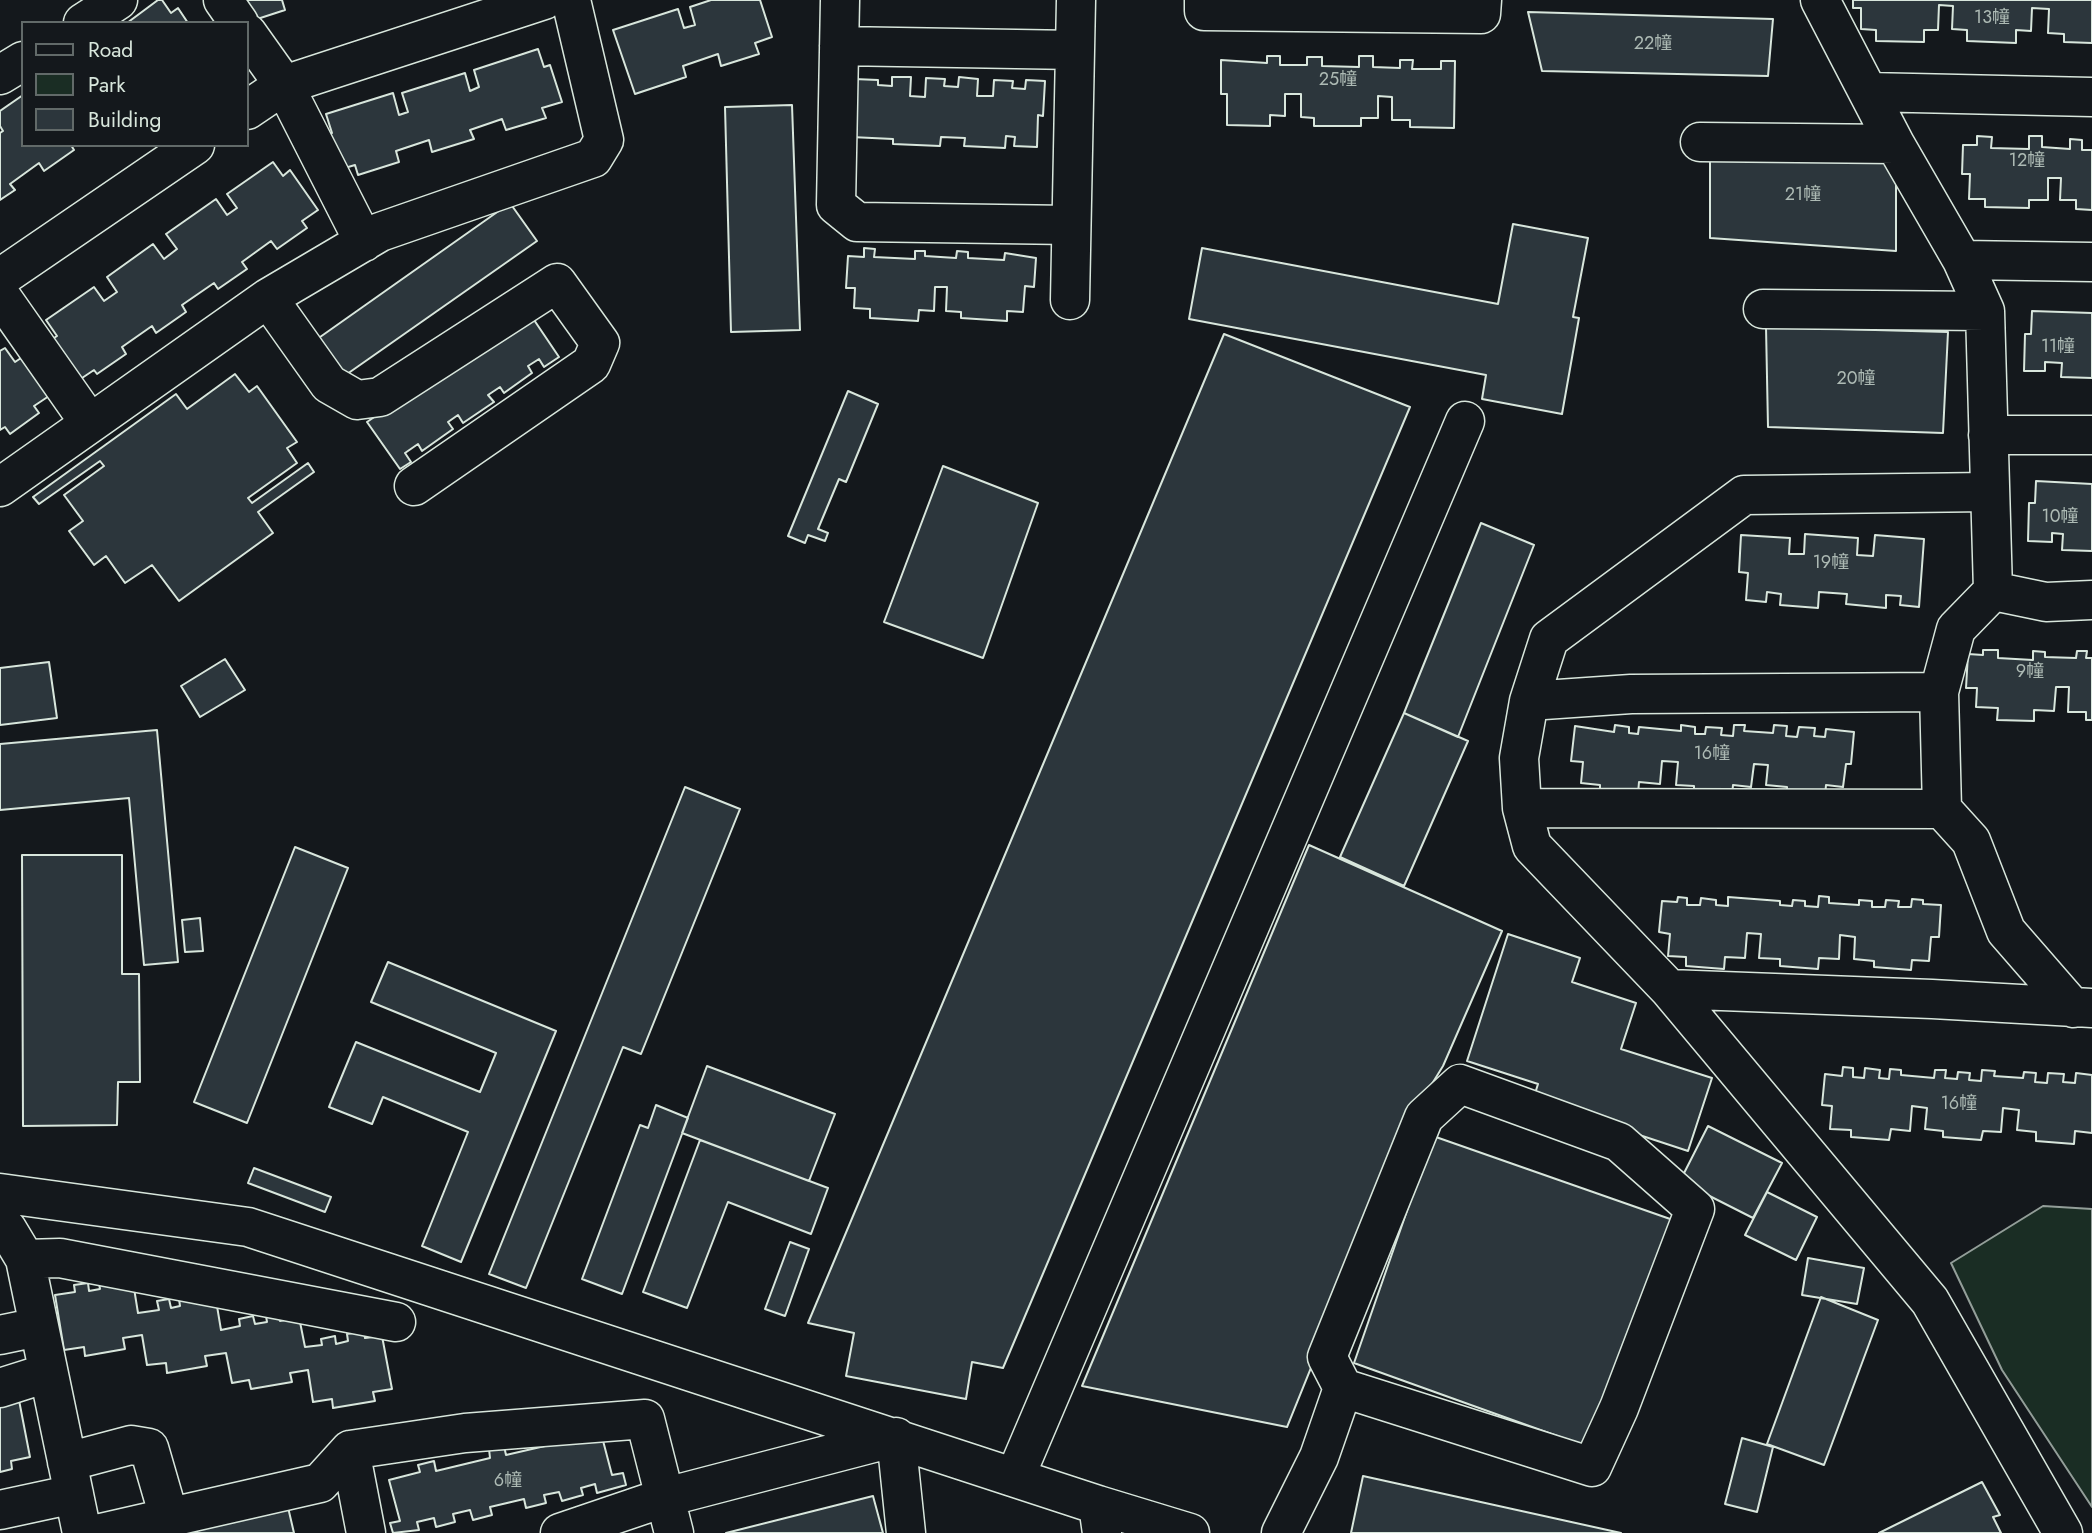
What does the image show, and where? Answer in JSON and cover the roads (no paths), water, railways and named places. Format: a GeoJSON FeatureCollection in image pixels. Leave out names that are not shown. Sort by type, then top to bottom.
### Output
{"type":"FeatureCollection","features":[{"type":"Feature","properties":{"kind":"street"},"geometry":{"type":"LineString","coordinates":[[86,21],[118,0]]}},
{"type":"Feature","properties":{"kind":"street"},"geometry":{"type":"LineString","coordinates":[[223,0],[238,21]]}},
{"type":"Feature","properties":{"kind":"street"},"geometry":{"type":"LineString","coordinates":[[248,109],[284,85],[544,0]]}},
{"type":"Feature","properties":{"kind":"street"},"geometry":{"type":"LineString","coordinates":[[0,487],[268,298],[380,232],[593,158],[604,140],[571,0]]}},
{"type":"Feature","properties":{"kind":"street"},"geometry":{"type":"LineString","coordinates":[[840,0],[836,205],[857,222],[1071,225]]}},
{"type":"Feature","properties":{"kind":"street"},"geometry":{"type":"LineString","coordinates":[[1070,300],[1076,0]]}},
{"type":"Feature","properties":{"kind":"street"},"geometry":{"type":"LineString","coordinates":[[1204,0],[1204,12],[1481,14],[1482,0]]}},
{"type":"Feature","properties":{"kind":"street"},"geometry":{"type":"LineString","coordinates":[[1820,0],[1895,144],[1962,260],[1985,311],[1988,492],[1993,592],[1956,629],[1939,692],[1942,809],[1971,841],[2006,931],[2082,1008]]}},
{"type":"Feature","properties":{"kind":"street"},"geometry":{"type":"LineString","coordinates":[[248,34],[284,85],[364,242]]}},
{"type":"Feature","properties":{"kind":"street"},"geometry":{"type":"LineString","coordinates":[[839,46],[1075,50]]}},
{"type":"Feature","properties":{"kind":"street"},"geometry":{"type":"LineString","coordinates":[[0,75],[21,62]]}},
{"type":"Feature","properties":{"kind":"street"},"geometry":{"type":"LineString","coordinates":[[1868,92],[2092,97]]}},
{"type":"Feature","properties":{"kind":"street"},"geometry":{"type":"LineString","coordinates":[[1700,142],[1895,144]]}},
{"type":"Feature","properties":{"kind":"street"},"geometry":{"type":"LineString","coordinates":[[0,278],[192,147]]}},
{"type":"Feature","properties":{"kind":"street"},"geometry":{"type":"LineString","coordinates":[[1962,260],[2092,262]]}},
{"type":"Feature","properties":{"kind":"street"},"geometry":{"type":"LineString","coordinates":[[268,298],[329,384],[357,400],[380,397],[557,283],[600,343],[591,364],[414,486]]}},
{"type":"Feature","properties":{"kind":"street"},"geometry":{"type":"LineString","coordinates":[[0,295],[89,422]]}},
{"type":"Feature","properties":{"kind":"street"},"geometry":{"type":"LineString","coordinates":[[1763,309],[1985,311]]}},
{"type":"Feature","properties":{"kind":"street"},"geometry":{"type":"LineString","coordinates":[[1015,1477],[1465,421]]}},
{"type":"Feature","properties":{"kind":"street"},"geometry":{"type":"LineString","coordinates":[[1988,435],[2092,435]]}},
{"type":"Feature","properties":{"kind":"street"},"geometry":{"type":"LineString","coordinates":[[1988,492],[1744,495],[1549,639],[1529,701],[1519,758],[1522,808],[1532,846],[1669,989],[1930,1301],[2063,1533]]}},
{"type":"Feature","properties":{"kind":"street"},"geometry":{"type":"LineString","coordinates":[[1993,592],[2046,602],[2092,600]]}},
{"type":"Feature","properties":{"kind":"street"},"geometry":{"type":"LineString","coordinates":[[1529,701],[1631,694],[1939,692]]}},
{"type":"Feature","properties":{"kind":"street"},"geometry":{"type":"LineString","coordinates":[[1522,808],[1942,809]]}},
{"type":"Feature","properties":{"kind":"street"},"geometry":{"type":"LineString","coordinates":[[1669,989],[2082,1008]]}},
{"type":"Feature","properties":{"kind":"street"},"geometry":{"type":"LineString","coordinates":[[1281,1533],[1319,1457],[1343,1388],[1327,1357],[1424,1117],[1460,1084],[1619,1142],[1695,1209],[1623,1397],[1592,1467],[1343,1388]]}},
{"type":"Feature","properties":{"kind":"street"},"geometry":{"type":"LineString","coordinates":[[0,1193],[248,1227],[1015,1477],[1100,1519],[1190,1533]]}},
{"type":"Feature","properties":{"kind":"street"},"geometry":{"type":"LineString","coordinates":[[0,1224],[7,1229],[25,1259],[82,1533]]}},
{"type":"Feature","properties":{"kind":"street"},"geometry":{"type":"LineString","coordinates":[[25,1259],[60,1258],[396,1322]]}},
{"type":"Feature","properties":{"kind":"street"},"geometry":{"type":"LineString","coordinates":[[0,1335],[38,1327]]}},
{"type":"Feature","properties":{"kind":"street"},"geometry":{"type":"LineString","coordinates":[[0,1388],[47,1373]]}},
{"type":"Feature","properties":{"kind":"street"},"geometry":{"type":"LineString","coordinates":[[102,1533],[320,1483],[350,1450],[465,1433],[645,1419],[674,1533]]}},
{"type":"Feature","properties":{"kind":"street"},"geometry":{"type":"LineString","coordinates":[[560,1533],[666,1497],[896,1437]]}},
{"type":"Feature","properties":{"kind":"street"},"geometry":{"type":"LineString","coordinates":[[896,1437],[906,1533]]}},
{"type":"Feature","properties":{"kind":"street"},"geometry":{"type":"LineString","coordinates":[[0,1510],[71,1478],[131,1445],[149,1448],[169,1517]]}},
{"type":"Feature","properties":{"kind":"street"},"geometry":{"type":"LineString","coordinates":[[350,1450],[366,1533]]}}]}
